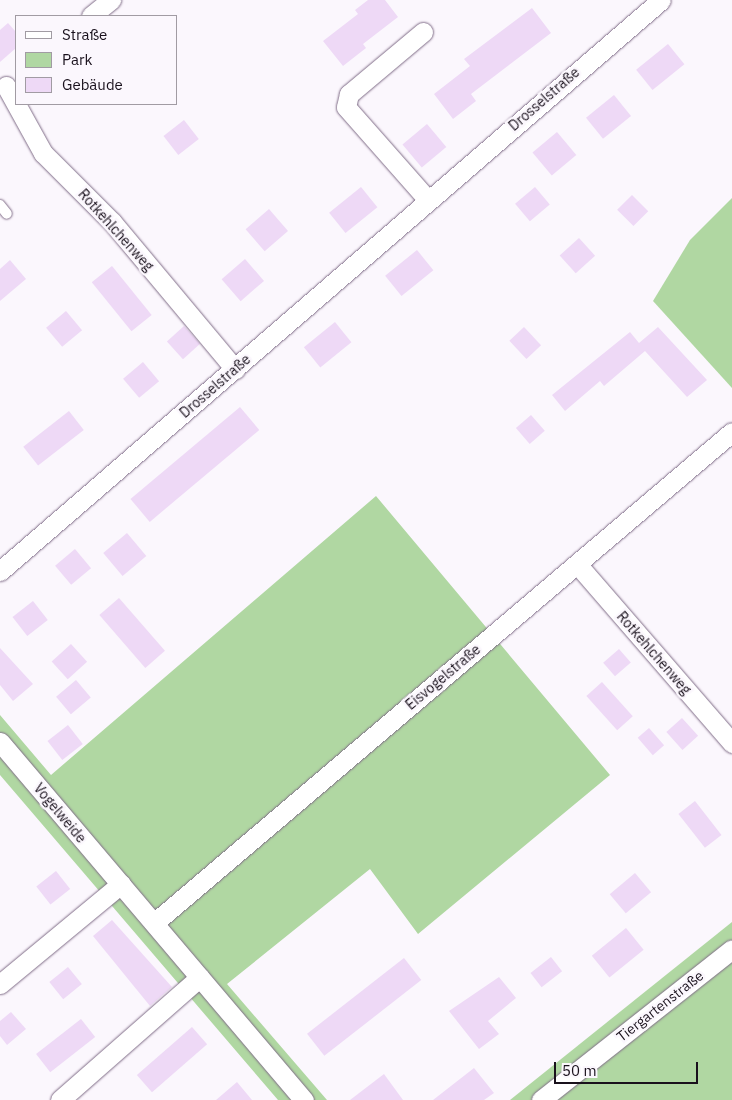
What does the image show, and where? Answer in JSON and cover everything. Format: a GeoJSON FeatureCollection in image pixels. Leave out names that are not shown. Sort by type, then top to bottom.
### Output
{"type":"FeatureCollection","features":[{"type":"Feature","properties":{"kind":"street"},"geometry":{"type":"LineString","coordinates":[[92,15],[111,0]]}},
{"type":"Feature","properties":{"kind":"street","name":"Drosselstraße"},"geometry":{"type":"LineString","coordinates":[[0,571],[661,0]]}},
{"type":"Feature","properties":{"kind":"street"},"geometry":{"type":"LineString","coordinates":[[423,32],[349,94],[346,107],[428,200]]}},
{"type":"Feature","properties":{"kind":"street","name":"Rotkehlchenweg"},"geometry":{"type":"LineString","coordinates":[[7,85],[15,100]]}},
{"type":"Feature","properties":{"kind":"street","name":"Rotkehlchenweg"},"geometry":{"type":"LineString","coordinates":[[18,105],[43,153],[112,222],[235,369]]}},
{"type":"Feature","properties":{"kind":"street","name":"Eisvogelstraße"},"geometry":{"type":"LineString","coordinates":[[154,923],[732,432]]}},
{"type":"Feature","properties":{"kind":"street","name":"Rotkehlchenweg"},"geometry":{"type":"LineString","coordinates":[[577,564],[732,743]]}},
{"type":"Feature","properties":{"kind":"street","name":"Vogelweide"},"geometry":{"type":"LineString","coordinates":[[0,742],[304,1100]]}},
{"type":"Feature","properties":{"kind":"street"},"geometry":{"type":"LineString","coordinates":[[0,984],[121,884]]}},
{"type":"Feature","properties":{"kind":"street","name":"Tiergartenstraße"},"geometry":{"type":"LineString","coordinates":[[541,1100],[732,949]]}},
{"type":"Feature","properties":{"kind":"street"},"geometry":{"type":"LineString","coordinates":[[60,1100],[200,978]]}},
{"type":"Feature","properties":{"kind":"lane"},"geometry":{"type":"LineString","coordinates":[[0,205],[8,214]]}},
{"type":"Feature","properties":{"kind":"green space"},"geometry":{"type":"Polygon","coordinates":[[[732,198],[732,388],[653,301],[690,240],[732,198]]]}},
{"type":"Feature","properties":{"kind":"green space"},"geometry":{"type":"Polygon","coordinates":[[[376,496],[610,775],[418,934],[370,869],[227,984],[327,1100],[278,1100],[0,775],[0,715],[51,775],[376,496]]]}},
{"type":"Feature","properties":{"kind":"green space"},"geometry":{"type":"Polygon","coordinates":[[[732,922],[732,1100],[510,1100],[732,922]]]}},
{"type":"Feature","properties":{"kind":"building"},"geometry":{"type":"Polygon","coordinates":[[[368,0],[385,0],[398,17],[363,44],[366,48],[343,66],[323,41],[358,14],[355,10],[368,0]]]}},
{"type":"Feature","properties":{"kind":"building"},"geometry":{"type":"Polygon","coordinates":[[[532,8],[551,33],[471,94],[476,101],[453,119],[434,94],[470,66],[464,59],[532,8]]]}},
{"type":"Feature","properties":{"kind":"building"},"geometry":{"type":"Polygon","coordinates":[[[8,23],[15,31],[15,49],[0,62],[0,30],[8,23]]]}},
{"type":"Feature","properties":{"kind":"building"},"geometry":{"type":"Polygon","coordinates":[[[668,44],[684,64],[652,90],[636,70],[668,44]]]}},
{"type":"Feature","properties":{"kind":"building"},"geometry":{"type":"Polygon","coordinates":[[[614,95],[631,116],[603,139],[586,118],[614,95]]]}},
{"type":"Feature","properties":{"kind":"building"},"geometry":{"type":"Polygon","coordinates":[[[184,120],[199,139],[178,155],[164,136],[184,120]]]}},
{"type":"Feature","properties":{"kind":"building"},"geometry":{"type":"Polygon","coordinates":[[[427,124],[446,147],[422,168],[402,145],[427,124]]]}},
{"type":"Feature","properties":{"kind":"building"},"geometry":{"type":"Polygon","coordinates":[[[557,132],[576,155],[552,176],[532,153],[557,132]]]}},
{"type":"Feature","properties":{"kind":"building"},"geometry":{"type":"Polygon","coordinates":[[[361,187],[377,207],[345,233],[329,213],[361,187]]]}},
{"type":"Feature","properties":{"kind":"building"},"geometry":{"type":"Polygon","coordinates":[[[535,187],[550,205],[530,221],[515,204],[535,187]]]}},
{"type":"Feature","properties":{"kind":"building"},"geometry":{"type":"Polygon","coordinates":[[[632,195],[648,211],[633,226],[617,210],[632,195]]]}},
{"type":"Feature","properties":{"kind":"building"},"geometry":{"type":"Polygon","coordinates":[[[269,209],[288,231],[265,251],[246,229],[269,209]]]}},
{"type":"Feature","properties":{"kind":"building"},"geometry":{"type":"Polygon","coordinates":[[[579,238],[595,256],[576,273],[560,255],[579,238]]]}},
{"type":"Feature","properties":{"kind":"building"},"geometry":{"type":"Polygon","coordinates":[[[417,250],[433,270],[401,296],[385,276],[417,250]]]}},
{"type":"Feature","properties":{"kind":"building"},"geometry":{"type":"Polygon","coordinates":[[[245,259],[264,281],[241,301],[222,279],[245,259]]]}},
{"type":"Feature","properties":{"kind":"building"},"geometry":{"type":"Polygon","coordinates":[[[10,260],[26,279],[0,301],[0,269],[10,260]]]}},
{"type":"Feature","properties":{"kind":"building"},"geometry":{"type":"Polygon","coordinates":[[[112,266],[152,315],[131,331],[92,282],[112,266]]]}},
{"type":"Feature","properties":{"kind":"building"},"geometry":{"type":"Polygon","coordinates":[[[66,311],[82,330],[62,347],[46,328],[66,311]]]}},
{"type":"Feature","properties":{"kind":"building"},"geometry":{"type":"Polygon","coordinates":[[[335,322],[351,342],[320,367],[304,347],[335,322]]]}},
{"type":"Feature","properties":{"kind":"building"},"geometry":{"type":"Polygon","coordinates":[[[184,326],[200,344],[183,359],[167,341],[184,326]]]}},
{"type":"Feature","properties":{"kind":"building"},"geometry":{"type":"Polygon","coordinates":[[[524,327],[541,345],[526,359],[509,341],[524,327]]]}},
{"type":"Feature","properties":{"kind":"building"},"geometry":{"type":"Polygon","coordinates":[[[658,327],[707,380],[687,397],[645,351],[604,386],[600,381],[565,411],[552,395],[630,332],[639,343],[658,327]]]}},
{"type":"Feature","properties":{"kind":"building"},"geometry":{"type":"Polygon","coordinates":[[[143,362],[159,381],[139,398],[123,379],[143,362]]]}},
{"type":"Feature","properties":{"kind":"building"},"geometry":{"type":"Polygon","coordinates":[[[240,407],[259,430],[150,522],[130,499],[240,407]]]}},
{"type":"Feature","properties":{"kind":"building"},"geometry":{"type":"Polygon","coordinates":[[[69,411],[84,430],[38,466],[23,447],[69,411]]]}},
{"type":"Feature","properties":{"kind":"building"},"geometry":{"type":"Polygon","coordinates":[[[531,415],[545,431],[530,444],[516,428],[531,415]]]}},
{"type":"Feature","properties":{"kind":"building"},"geometry":{"type":"Polygon","coordinates":[[[127,533],[146,556],[123,576],[103,553],[127,533]]]}},
{"type":"Feature","properties":{"kind":"building"},"geometry":{"type":"Polygon","coordinates":[[[75,549],[91,568],[71,585],[55,566],[75,549]]]}},
{"type":"Feature","properties":{"kind":"building"},"geometry":{"type":"Polygon","coordinates":[[[119,598],[165,651],[145,668],[99,615],[119,598]]]}},
{"type":"Feature","properties":{"kind":"building"},"geometry":{"type":"Polygon","coordinates":[[[33,601],[48,620],[27,636],[13,617],[33,601]]]}},
{"type":"Feature","properties":{"kind":"building"},"geometry":{"type":"Polygon","coordinates":[[[71,644],[87,662],[68,679],[52,661],[71,644]]]}},
{"type":"Feature","properties":{"kind":"building"},"geometry":{"type":"Polygon","coordinates":[[[0,648],[33,684],[13,701],[0,685],[0,648]]]}},
{"type":"Feature","properties":{"kind":"building"},"geometry":{"type":"Polygon","coordinates":[[[619,649],[631,663],[615,676],[603,663],[619,649]]]}},
{"type":"Feature","properties":{"kind":"building"},"geometry":{"type":"Polygon","coordinates":[[[76,680],[91,698],[71,714],[56,697],[76,680]]]}},
{"type":"Feature","properties":{"kind":"building"},"geometry":{"type":"Polygon","coordinates":[[[602,682],[633,716],[617,730],[586,696],[602,682]]]}},
{"type":"Feature","properties":{"kind":"building"},"geometry":{"type":"Polygon","coordinates":[[[682,718],[698,736],[682,750],[666,732],[682,718]]]}},
{"type":"Feature","properties":{"kind":"building"},"geometry":{"type":"Polygon","coordinates":[[[68,725],[83,744],[62,760],[48,741],[68,725]]]}},
{"type":"Feature","properties":{"kind":"building"},"geometry":{"type":"Polygon","coordinates":[[[649,728],[664,745],[653,755],[638,738],[649,728]]]}},
{"type":"Feature","properties":{"kind":"building"},"geometry":{"type":"Polygon","coordinates":[[[695,801],[721,835],[705,848],[678,814],[695,801]]]}},
{"type":"Feature","properties":{"kind":"building"},"geometry":{"type":"Polygon","coordinates":[[[56,871],[70,889],[50,905],[36,886],[56,871]]]}},
{"type":"Feature","properties":{"kind":"building"},"geometry":{"type":"Polygon","coordinates":[[[635,873],[651,892],[626,913],[610,894],[635,873]]]}},
{"type":"Feature","properties":{"kind":"building"},"geometry":{"type":"Polygon","coordinates":[[[112,920],[172,987],[150,1006],[93,936],[112,920]]]}},
{"type":"Feature","properties":{"kind":"building"},"geometry":{"type":"Polygon","coordinates":[[[626,928],[644,950],[609,977],[592,956],[626,928]]]}},
{"type":"Feature","properties":{"kind":"building"},"geometry":{"type":"Polygon","coordinates":[[[551,957],[562,971],[542,987],[531,973],[551,957]]]}},
{"type":"Feature","properties":{"kind":"building"},"geometry":{"type":"Polygon","coordinates":[[[404,958],[421,980],[324,1056],[307,1034],[404,958]]]}},
{"type":"Feature","properties":{"kind":"building"},"geometry":{"type":"Polygon","coordinates":[[[68,967],[82,984],[63,999],[49,982],[68,967]]]}},
{"type":"Feature","properties":{"kind":"building"},"geometry":{"type":"Polygon","coordinates":[[[499,977],[516,998],[488,1021],[499,1034],[479,1049],[449,1011],[499,977]]]}},
{"type":"Feature","properties":{"kind":"building"},"geometry":{"type":"Polygon","coordinates":[[[11,1012],[26,1029],[7,1045],[0,1036],[0,1021],[11,1012]]]}},
{"type":"Feature","properties":{"kind":"building"},"geometry":{"type":"Polygon","coordinates":[[[81,1019],[95,1037],[50,1072],[36,1054],[81,1019]]]}},
{"type":"Feature","properties":{"kind":"building"},"geometry":{"type":"Polygon","coordinates":[[[192,1027],[207,1044],[152,1092],[137,1075],[192,1027]]]}},
{"type":"Feature","properties":{"kind":"building"},"geometry":{"type":"Polygon","coordinates":[[[474,1068],[494,1093],[484,1100],[433,1100],[474,1068]]]}},
{"type":"Feature","properties":{"kind":"building"},"geometry":{"type":"Polygon","coordinates":[[[384,1074],[403,1100],[350,1100],[384,1074]]]}},
{"type":"Feature","properties":{"kind":"building"},"geometry":{"type":"Polygon","coordinates":[[[237,1082],[252,1100],[216,1100],[237,1082]]]}}]}
